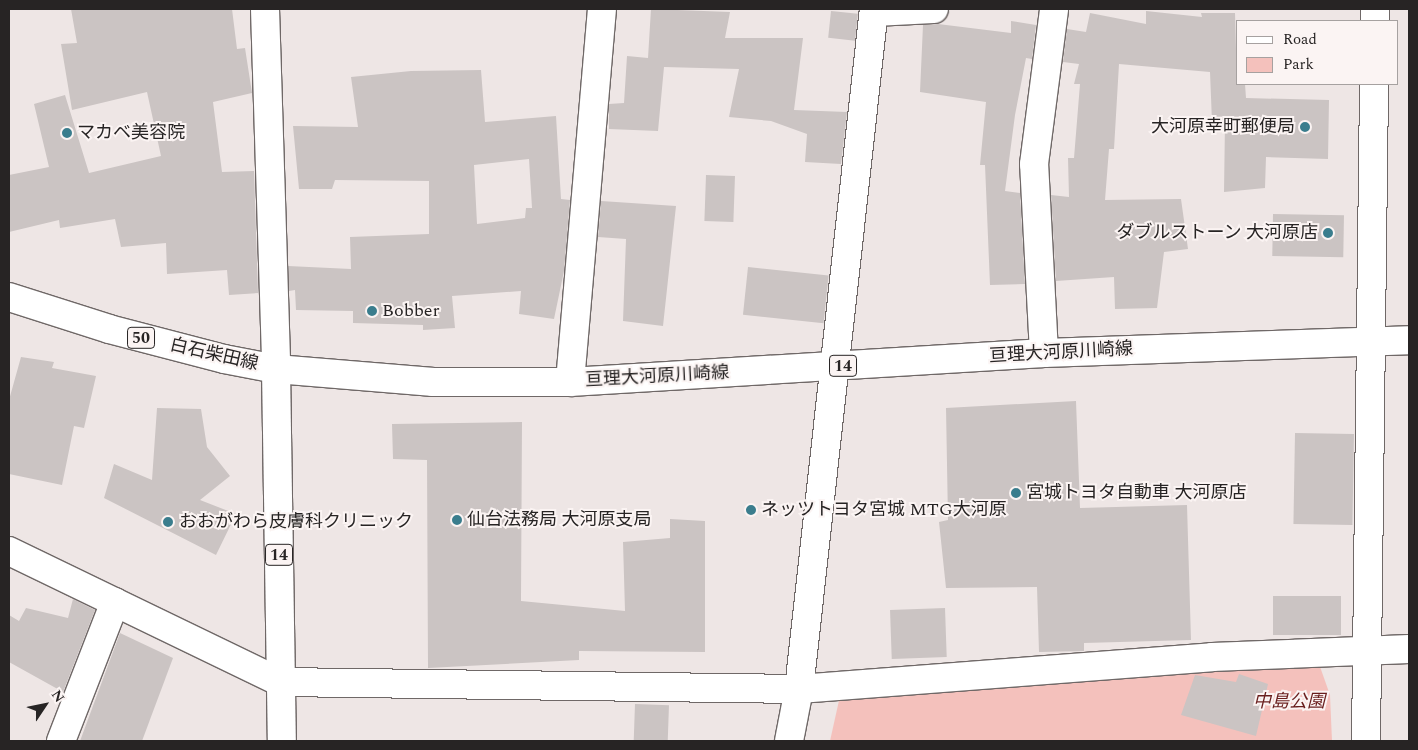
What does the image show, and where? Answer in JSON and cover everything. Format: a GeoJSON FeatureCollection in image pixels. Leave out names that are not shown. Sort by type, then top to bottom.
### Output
{"type":"FeatureCollection","features":[{"type":"Feature","properties":{"kind":"street"},"geometry":{"type":"LineString","coordinates":[[265,9],[276,369]]}},
{"type":"Feature","properties":{"kind":"street"},"geometry":{"type":"LineString","coordinates":[[570,382],[602,9]]}},
{"type":"Feature","properties":{"kind":"street"},"geometry":{"type":"LineString","coordinates":[[789,741],[799,689],[874,11],[934,9]]}},
{"type":"Feature","properties":{"kind":"street"},"geometry":{"type":"LineString","coordinates":[[1044,353],[1034,164],[1054,9]]}},
{"type":"Feature","properties":{"kind":"street"},"geometry":{"type":"LineString","coordinates":[[1366,741],[1369,341],[1374,85]]}},
{"type":"Feature","properties":{"kind":"street","name":"白石柴田線"},"geometry":{"type":"LineString","coordinates":[[9,297],[109,330],[224,360],[276,369]]}},
{"type":"Feature","properties":{"kind":"street","name":"亘理大河原川崎線"},"geometry":{"type":"LineString","coordinates":[[276,369],[433,382],[570,382],[1044,353],[1409,340]]}},
{"type":"Feature","properties":{"kind":"street","name":"14"},"geometry":{"type":"LineString","coordinates":[[276,369],[282,741]]}},
{"type":"Feature","properties":{"kind":"street"},"geometry":{"type":"LineString","coordinates":[[9,550],[280,682],[799,689],[1212,657],[1409,649]]}},
{"type":"Feature","properties":{"kind":"street"},"geometry":{"type":"LineString","coordinates":[[61,741],[114,602]]}},
{"type":"Feature","properties":{"kind":"green space","name":"中島公園"},"geometry":{"type":"Polygon","coordinates":[[[1318,661],[1330,695],[1332,741],[830,741],[840,696],[1318,661]]]}},
{"type":"Feature","properties":{"kind":"building"},"geometry":{"type":"Polygon","coordinates":[[[71,9],[232,9],[237,49],[245,48],[252,93],[213,102],[222,172],[254,171],[258,293],[229,295],[227,270],[167,274],[166,243],[121,247],[115,219],[60,228],[59,220],[9,232],[9,175],[49,167],[34,104],[65,95],[89,173],[161,156],[147,92],[72,110],[61,44],[77,43],[71,9]]]}},
{"type":"Feature","properties":{"kind":"building"},"geometry":{"type":"Polygon","coordinates":[[[651,9],[730,12],[725,38],[803,38],[794,110],[847,112],[841,164],[805,162],[807,134],[771,121],[729,117],[739,69],[664,67],[658,131],[609,129],[609,104],[624,103],[627,56],[648,58],[651,9]]]}},
{"type":"Feature","properties":{"kind":"building"},"geometry":{"type":"Polygon","coordinates":[[[831,11],[858,14],[855,41],[828,38],[831,11]]]}},
{"type":"Feature","properties":{"kind":"building"},"geometry":{"type":"Polygon","coordinates":[[[1146,11],[1202,17],[1201,13],[1235,13],[1236,85],[1245,85],[1246,98],[1329,100],[1328,159],[1266,157],[1265,188],[1224,192],[1225,122],[1212,122],[1210,72],[1119,64],[1114,149],[1109,149],[1105,200],[1181,199],[1188,249],[1164,252],[1157,308],[1115,309],[1114,277],[1056,281],[1051,195],[1069,197],[1068,158],[1074,158],[1080,84],[1074,84],[1079,64],[1063,62],[1067,29],[1086,32],[1090,13],[1146,24],[1146,11]]]}},
{"type":"Feature","properties":{"kind":"building"},"geometry":{"type":"Polygon","coordinates":[[[1011,21],[1036,25],[1032,59],[1026,58],[1015,115],[1005,191],[1020,193],[1025,284],[990,285],[985,165],[980,165],[986,102],[920,92],[923,25],[938,24],[1011,33],[1011,21]]]}},
{"type":"Feature","properties":{"kind":"building"},"geometry":{"type":"Polygon","coordinates":[[[481,70],[485,122],[556,116],[561,199],[570,200],[564,271],[554,319],[519,314],[521,291],[452,296],[455,328],[423,330],[423,325],[353,323],[353,311],[296,310],[295,290],[289,291],[288,266],[351,269],[350,237],[429,234],[429,181],[335,180],[332,189],[299,189],[293,126],[358,127],[351,77],[411,71],[481,70]],[[529,159],[474,165],[477,224],[525,218],[526,208],[532,208],[529,159]]]}},
{"type":"Feature","properties":{"kind":"building"},"geometry":{"type":"Polygon","coordinates":[[[706,175],[735,176],[733,222],[704,221],[706,175]]]}},
{"type":"Feature","properties":{"kind":"building"},"geometry":{"type":"Polygon","coordinates":[[[601,201],[676,206],[663,326],[623,321],[626,239],[598,237],[601,201]]]}},
{"type":"Feature","properties":{"kind":"building"},"geometry":{"type":"Polygon","coordinates":[[[1273,214],[1344,215],[1343,257],[1272,256],[1273,214]]]}},
{"type":"Feature","properties":{"kind":"building"},"geometry":{"type":"Polygon","coordinates":[[[748,267],[829,275],[824,323],[743,315],[748,267]]]}},
{"type":"Feature","properties":{"kind":"building"},"geometry":{"type":"Polygon","coordinates":[[[21,357],[54,362],[52,368],[96,376],[84,428],[74,426],[62,485],[9,474],[9,400],[21,357]]]}},
{"type":"Feature","properties":{"kind":"building"},"geometry":{"type":"Polygon","coordinates":[[[1076,401],[1080,508],[1187,505],[1191,640],[1084,643],[1084,651],[1039,652],[1037,587],[946,588],[939,522],[948,520],[946,408],[1076,401]]]}},
{"type":"Feature","properties":{"kind":"building"},"geometry":{"type":"Polygon","coordinates":[[[157,408],[201,409],[207,447],[230,476],[200,500],[236,514],[216,555],[104,498],[114,464],[152,480],[157,408]]]}},
{"type":"Feature","properties":{"kind":"building"},"geometry":{"type":"Polygon","coordinates":[[[522,422],[521,601],[625,611],[623,542],[670,538],[670,519],[705,521],[705,652],[579,651],[579,660],[428,668],[427,460],[393,459],[392,424],[522,422]]]}},
{"type":"Feature","properties":{"kind":"building"},"geometry":{"type":"Polygon","coordinates":[[[1295,433],[1354,434],[1352,525],[1293,524],[1295,433]]]}},
{"type":"Feature","properties":{"kind":"building"},"geometry":{"type":"Polygon","coordinates":[[[1273,596],[1341,596],[1341,635],[1273,635],[1273,596]]]}},
{"type":"Feature","properties":{"kind":"building"},"geometry":{"type":"Polygon","coordinates":[[[73,599],[95,610],[63,692],[9,662],[9,615],[19,621],[26,608],[68,618],[73,599]]]}},
{"type":"Feature","properties":{"kind":"building"},"geometry":{"type":"Polygon","coordinates":[[[945,608],[947,657],[892,659],[890,610],[945,608]]]}},
{"type":"Feature","properties":{"kind":"building"},"geometry":{"type":"Polygon","coordinates":[[[120,633],[173,658],[142,741],[80,741],[120,633]]]}},
{"type":"Feature","properties":{"kind":"building"},"geometry":{"type":"Polygon","coordinates":[[[1239,674],[1268,684],[1256,736],[1181,715],[1195,675],[1236,682],[1239,674]]]}},
{"type":"Feature","properties":{"kind":"building"},"geometry":{"type":"Polygon","coordinates":[[[635,704],[669,705],[668,741],[634,741],[635,704]]]}},
{"type":"Feature","properties":{"kind":"place","name":"大河原幸町郵便局"},"geometry":{"type":"Point","coordinates":[1305,127]}},
{"type":"Feature","properties":{"kind":"place","name":"マカベ美容院"},"geometry":{"type":"Point","coordinates":[67,133]}},
{"type":"Feature","properties":{"kind":"place","name":"ダブルストーン 大河原店"},"geometry":{"type":"Point","coordinates":[1328,233]}},
{"type":"Feature","properties":{"kind":"place","name":"Bobber"},"geometry":{"type":"Point","coordinates":[372,311]}},
{"type":"Feature","properties":{"kind":"place","name":"宮城トヨタ自動車 大河原店"},"geometry":{"type":"Point","coordinates":[1016,493]}},
{"type":"Feature","properties":{"kind":"place","name":"ネッツトヨタ宮城 MTG大河原"},"geometry":{"type":"Point","coordinates":[751,510]}},
{"type":"Feature","properties":{"kind":"place","name":"仙台法務局 大河原支局"},"geometry":{"type":"Point","coordinates":[457,520]}},
{"type":"Feature","properties":{"kind":"place","name":"おおがわら皮膚科クリニック"},"geometry":{"type":"Point","coordinates":[168,522]}}]}
